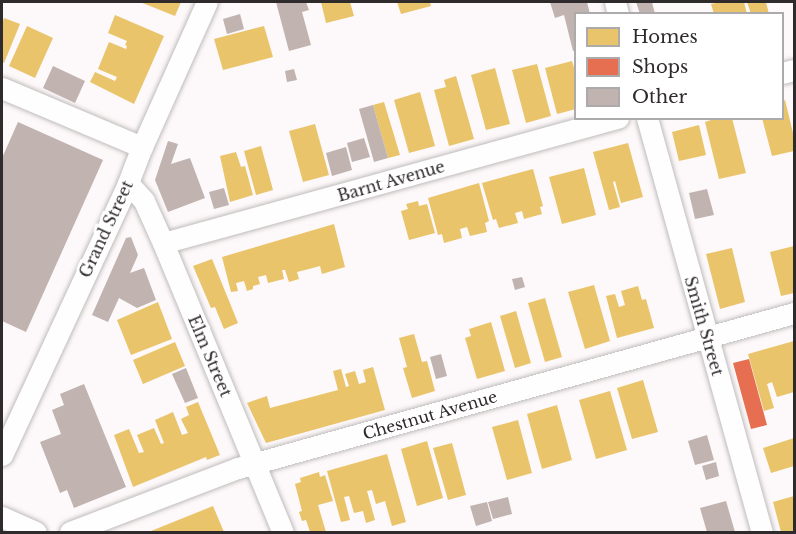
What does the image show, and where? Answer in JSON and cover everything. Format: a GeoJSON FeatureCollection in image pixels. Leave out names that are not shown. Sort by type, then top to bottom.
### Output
{"type":"FeatureCollection","features":[{"type":"Feature","properties":{"kind":"street","name":"Grand Street"},"geometry":{"type":"LineString","coordinates":[[2,455],[128,183],[207,2]]}},
{"type":"Feature","properties":{"kind":"street"},"geometry":{"type":"LineString","coordinates":[[2,88],[142,147]]}},
{"type":"Feature","properties":{"kind":"street","name":"Barnt Avenue"},"geometry":{"type":"LineString","coordinates":[[163,243],[611,120]]}},
{"type":"Feature","properties":{"kind":"street","name":"Smith Street"},"geometry":{"type":"LineString","coordinates":[[648,120],[762,532]]}},
{"type":"Feature","properties":{"kind":"street","name":"Elm Street"},"geometry":{"type":"LineString","coordinates":[[128,183],[144,201],[163,243],[283,532]]}},
{"type":"Feature","properties":{"kind":"street","name":"Chestnut Avenue"},"geometry":{"type":"LineString","coordinates":[[70,532],[255,463],[795,313]]}},
{"type":"Feature","properties":{"kind":"street"},"geometry":{"type":"LineString","coordinates":[[2,517],[36,532]]}},
{"type":"Feature","properties":{"kind":"building: Homes"},"geometry":{"type":"Polygon","coordinates":[[[140,2],[181,2],[175,16],[140,2]]]}},
{"type":"Feature","properties":{"kind":"building: Homes"},"geometry":{"type":"Polygon","coordinates":[[[321,2],[350,2],[354,16],[326,23],[321,2]]]}},
{"type":"Feature","properties":{"kind":"building: Homes"},"geometry":{"type":"Polygon","coordinates":[[[397,2],[430,2],[431,6],[401,14],[397,2]]]}},
{"type":"Feature","properties":{"kind":"building: Homes"},"geometry":{"type":"Polygon","coordinates":[[[744,2],[746,12],[713,12],[711,4],[744,2]]]}},
{"type":"Feature","properties":{"kind":"building: Homes"},"geometry":{"type":"Polygon","coordinates":[[[747,2],[766,2],[768,12],[750,12],[747,2]]]}},
{"type":"Feature","properties":{"kind":"building: Homes"},"geometry":{"type":"Polygon","coordinates":[[[115,15],[164,36],[134,104],[90,82],[95,72],[115,81],[117,77],[98,69],[109,42],[126,49],[127,46],[125,45],[127,41],[108,33],[115,15]]]}},
{"type":"Feature","properties":{"kind":"building: Homes"},"geometry":{"type":"Polygon","coordinates":[[[4,18],[20,24],[4,63],[2,62],[2,24],[4,18]]]}},
{"type":"Feature","properties":{"kind":"building: Homes"},"geometry":{"type":"Polygon","coordinates":[[[27,26],[53,38],[35,78],[9,66],[27,26]]]}},
{"type":"Feature","properties":{"kind":"building: Homes"},"geometry":{"type":"Polygon","coordinates":[[[264,26],[273,57],[223,70],[214,39],[264,26]]]}},
{"type":"Feature","properties":{"kind":"building: Homes"},"geometry":{"type":"Polygon","coordinates":[[[572,61],[574,110],[557,114],[545,68],[572,61]]]}},
{"type":"Feature","properties":{"kind":"building: Homes"},"geometry":{"type":"Polygon","coordinates":[[[537,64],[551,116],[526,123],[512,70],[537,64]]]}},
{"type":"Feature","properties":{"kind":"building: Homes"},"geometry":{"type":"Polygon","coordinates":[[[495,68],[510,124],[486,130],[471,75],[495,68]]]}},
{"type":"Feature","properties":{"kind":"building: Homes"},"geometry":{"type":"Polygon","coordinates":[[[456,76],[474,139],[449,146],[434,90],[446,87],[444,80],[456,76]]]}},
{"type":"Feature","properties":{"kind":"building: Homes"},"geometry":{"type":"Polygon","coordinates":[[[420,92],[435,146],[409,153],[394,100],[420,92]]]}},
{"type":"Feature","properties":{"kind":"building: Homes"},"geometry":{"type":"Polygon","coordinates":[[[784,100],[794,137],[794,151],[772,156],[763,120],[784,120],[784,100]]]}},
{"type":"Feature","properties":{"kind":"building: Homes"},"geometry":{"type":"Polygon","coordinates":[[[384,102],[400,155],[388,158],[373,105],[384,102]]]}},
{"type":"Feature","properties":{"kind":"building: Homes"},"geometry":{"type":"Polygon","coordinates":[[[733,120],[746,173],[719,179],[705,122],[733,120]]]}},
{"type":"Feature","properties":{"kind":"building: Homes"},"geometry":{"type":"Polygon","coordinates":[[[315,124],[329,175],[303,182],[289,131],[315,124]]]}},
{"type":"Feature","properties":{"kind":"building: Homes"},"geometry":{"type":"Polygon","coordinates":[[[699,125],[706,155],[679,161],[672,132],[699,125]]]}},
{"type":"Feature","properties":{"kind":"building: Homes"},"geometry":{"type":"Polygon","coordinates":[[[628,143],[643,197],[621,203],[615,181],[613,182],[620,207],[609,210],[593,152],[628,143]]]}},
{"type":"Feature","properties":{"kind":"building: Homes"},"geometry":{"type":"Polygon","coordinates":[[[261,146],[273,190],[256,195],[244,151],[261,146]]]}},
{"type":"Feature","properties":{"kind":"building: Homes"},"geometry":{"type":"Polygon","coordinates":[[[236,152],[241,167],[245,166],[253,195],[230,202],[220,156],[236,152]]]}},
{"type":"Feature","properties":{"kind":"building: Homes"},"geometry":{"type":"Polygon","coordinates":[[[584,168],[596,215],[562,224],[549,177],[584,168]]]}},
{"type":"Feature","properties":{"kind":"building: Homes"},"geometry":{"type":"Polygon","coordinates":[[[533,169],[543,206],[540,207],[542,214],[524,219],[522,211],[515,213],[518,223],[499,228],[496,219],[493,220],[482,183],[533,169]]]}},
{"type":"Feature","properties":{"kind":"building: Homes"},"geometry":{"type":"Polygon","coordinates":[[[479,183],[489,221],[485,223],[487,232],[470,236],[467,227],[460,229],[462,238],[444,243],[442,234],[438,235],[428,198],[479,183]]]}},
{"type":"Feature","properties":{"kind":"building: Homes"},"geometry":{"type":"Polygon","coordinates":[[[418,201],[419,206],[427,204],[435,233],[409,240],[401,211],[408,209],[406,204],[418,201]]]}},
{"type":"Feature","properties":{"kind":"building: Homes"},"geometry":{"type":"Polygon","coordinates":[[[334,224],[345,267],[322,274],[320,266],[297,272],[299,279],[289,282],[285,270],[282,270],[284,279],[268,283],[266,275],[258,277],[260,284],[253,286],[253,289],[247,291],[244,281],[236,283],[238,291],[231,292],[222,257],[334,224]]]}},
{"type":"Feature","properties":{"kind":"building: Homes"},"geometry":{"type":"Polygon","coordinates":[[[794,246],[794,293],[781,296],[770,252],[794,246]]]}},
{"type":"Feature","properties":{"kind":"building: Homes"},"geometry":{"type":"Polygon","coordinates":[[[732,248],[745,302],[720,309],[706,254],[732,248]]]}},
{"type":"Feature","properties":{"kind":"building: Homes"},"geometry":{"type":"Polygon","coordinates":[[[212,259],[238,323],[224,329],[215,307],[211,308],[193,266],[212,259]]]}},
{"type":"Feature","properties":{"kind":"building: Homes"},"geometry":{"type":"Polygon","coordinates":[[[594,285],[610,341],[585,349],[568,292],[594,285]]]}},
{"type":"Feature","properties":{"kind":"building: Homes"},"geometry":{"type":"Polygon","coordinates":[[[638,286],[642,300],[646,299],[654,328],[617,338],[606,296],[615,294],[619,307],[625,305],[621,291],[638,286]]]}},
{"type":"Feature","properties":{"kind":"building: Homes"},"geometry":{"type":"Polygon","coordinates":[[[545,298],[562,357],[545,362],[528,303],[545,298]]]}},
{"type":"Feature","properties":{"kind":"building: Homes"},"geometry":{"type":"Polygon","coordinates":[[[158,302],[172,339],[131,355],[117,320],[158,302]]]}},
{"type":"Feature","properties":{"kind":"building: Homes"},"geometry":{"type":"Polygon","coordinates":[[[516,311],[531,363],[515,368],[500,316],[516,311]]]}},
{"type":"Feature","properties":{"kind":"building: Homes"},"geometry":{"type":"Polygon","coordinates":[[[491,322],[505,371],[477,379],[465,338],[471,336],[469,329],[491,322]]]}},
{"type":"Feature","properties":{"kind":"building: Homes"},"geometry":{"type":"Polygon","coordinates":[[[414,334],[422,362],[427,361],[435,391],[412,398],[403,368],[407,367],[399,338],[414,334]]]}},
{"type":"Feature","properties":{"kind":"building: Homes"},"geometry":{"type":"Polygon","coordinates":[[[794,341],[794,392],[777,397],[772,382],[767,384],[774,408],[764,411],[748,354],[794,341]]]}},
{"type":"Feature","properties":{"kind":"building: Homes"},"geometry":{"type":"Polygon","coordinates":[[[175,342],[185,366],[143,384],[133,360],[175,342]]]}},
{"type":"Feature","properties":{"kind":"building: Homes"},"geometry":{"type":"Polygon","coordinates":[[[373,367],[385,410],[266,443],[247,403],[267,396],[270,408],[338,390],[333,371],[341,369],[346,387],[349,386],[345,374],[355,371],[359,384],[366,382],[363,370],[373,367]]]}},
{"type":"Feature","properties":{"kind":"building: Homes"},"geometry":{"type":"Polygon","coordinates":[[[643,380],[658,432],[632,439],[617,388],[643,380]]]}},
{"type":"Feature","properties":{"kind":"building: Homes"},"geometry":{"type":"Polygon","coordinates":[[[610,391],[627,450],[596,459],[579,400],[610,391]]]}},
{"type":"Feature","properties":{"kind":"building: Homes"},"geometry":{"type":"Polygon","coordinates":[[[198,402],[220,455],[207,460],[206,457],[133,487],[114,435],[129,429],[139,453],[144,452],[137,435],[154,428],[161,444],[164,443],[155,420],[173,412],[182,435],[188,433],[181,419],[189,415],[186,407],[198,402]]]}},
{"type":"Feature","properties":{"kind":"building: Homes"},"geometry":{"type":"Polygon","coordinates":[[[557,405],[572,460],[542,469],[527,414],[557,405]]]}},
{"type":"Feature","properties":{"kind":"building: Homes"},"geometry":{"type":"Polygon","coordinates":[[[518,420],[532,473],[507,480],[492,427],[518,420]]]}},
{"type":"Feature","properties":{"kind":"building: Homes"},"geometry":{"type":"Polygon","coordinates":[[[794,438],[794,466],[771,473],[763,448],[794,438]]]}},
{"type":"Feature","properties":{"kind":"building: Homes"},"geometry":{"type":"Polygon","coordinates":[[[427,441],[443,498],[417,506],[401,449],[427,441]]]}},
{"type":"Feature","properties":{"kind":"building: Homes"},"geometry":{"type":"Polygon","coordinates":[[[452,443],[466,495],[448,500],[433,448],[452,443]]]}},
{"type":"Feature","properties":{"kind":"building: Homes"},"geometry":{"type":"Polygon","coordinates":[[[387,454],[406,522],[392,526],[385,501],[376,504],[372,490],[367,491],[375,520],[366,523],[363,511],[354,513],[349,496],[344,497],[350,520],[341,522],[327,471],[387,454]]]}},
{"type":"Feature","properties":{"kind":"building: Homes"},"geometry":{"type":"Polygon","coordinates":[[[319,472],[320,477],[325,475],[333,501],[318,505],[326,532],[310,532],[306,520],[302,521],[299,512],[302,511],[295,484],[301,482],[300,478],[319,472]]]}},
{"type":"Feature","properties":{"kind":"building: Homes"},"geometry":{"type":"Polygon","coordinates":[[[794,496],[794,532],[781,532],[773,502],[794,496]]]}},
{"type":"Feature","properties":{"kind":"building: Homes"},"geometry":{"type":"Polygon","coordinates":[[[213,506],[224,532],[151,531],[213,506]]]}},
{"type":"Feature","properties":{"kind":"building: Shops"},"geometry":{"type":"Polygon","coordinates":[[[749,359],[767,425],[751,429],[733,363],[749,359]]]}},
{"type":"Feature","properties":{"kind":"building: Other"},"geometry":{"type":"Polygon","coordinates":[[[276,2],[306,2],[309,10],[302,12],[311,45],[289,51],[276,2]]]}},
{"type":"Feature","properties":{"kind":"building: Other"},"geometry":{"type":"Polygon","coordinates":[[[550,2],[587,2],[590,12],[574,12],[574,51],[564,15],[555,18],[550,2]]]}},
{"type":"Feature","properties":{"kind":"building: Other"},"geometry":{"type":"Polygon","coordinates":[[[636,2],[652,2],[654,12],[639,12],[636,2]]]}},
{"type":"Feature","properties":{"kind":"building: Other"},"geometry":{"type":"Polygon","coordinates":[[[240,14],[244,29],[227,34],[223,19],[240,14]]]}},
{"type":"Feature","properties":{"kind":"building: Other"},"geometry":{"type":"Polygon","coordinates":[[[53,66],[85,81],[75,103],[43,88],[53,66]]]}},
{"type":"Feature","properties":{"kind":"building: Other"},"geometry":{"type":"Polygon","coordinates":[[[294,69],[297,80],[287,82],[285,71],[294,69]]]}},
{"type":"Feature","properties":{"kind":"building: Other"},"geometry":{"type":"Polygon","coordinates":[[[373,105],[388,158],[374,162],[359,109],[373,105]]]}},
{"type":"Feature","properties":{"kind":"building: Other"},"geometry":{"type":"Polygon","coordinates":[[[18,122],[103,160],[26,332],[2,321],[2,158],[18,122]]]}},
{"type":"Feature","properties":{"kind":"building: Other"},"geometry":{"type":"Polygon","coordinates":[[[364,138],[370,157],[352,162],[347,143],[364,138]]]}},
{"type":"Feature","properties":{"kind":"building: Other"},"geometry":{"type":"Polygon","coordinates":[[[168,141],[178,144],[171,164],[190,158],[205,198],[168,212],[155,180],[168,141]]]}},
{"type":"Feature","properties":{"kind":"building: Other"},"geometry":{"type":"Polygon","coordinates":[[[346,147],[352,170],[332,176],[326,153],[346,147]]]}},
{"type":"Feature","properties":{"kind":"building: Other"},"geometry":{"type":"Polygon","coordinates":[[[224,188],[229,205],[214,209],[209,192],[224,188]]]}},
{"type":"Feature","properties":{"kind":"building: Other"},"geometry":{"type":"Polygon","coordinates":[[[707,189],[714,215],[695,219],[689,193],[707,189]]]}},
{"type":"Feature","properties":{"kind":"building: Other"},"geometry":{"type":"Polygon","coordinates":[[[131,237],[138,255],[130,273],[144,268],[156,300],[137,308],[119,298],[108,322],[92,315],[126,238],[131,237]]]}},
{"type":"Feature","properties":{"kind":"building: Other"},"geometry":{"type":"Polygon","coordinates":[[[522,277],[525,287],[515,290],[512,279],[522,277]]]}},
{"type":"Feature","properties":{"kind":"building: Other"},"geometry":{"type":"Polygon","coordinates":[[[441,354],[447,376],[436,379],[430,357],[441,354]]]}},
{"type":"Feature","properties":{"kind":"building: Other"},"geometry":{"type":"Polygon","coordinates":[[[186,368],[198,398],[185,403],[172,374],[186,368]]]}},
{"type":"Feature","properties":{"kind":"building: Other"},"geometry":{"type":"Polygon","coordinates":[[[84,384],[126,487],[74,508],[67,490],[60,493],[40,442],[61,434],[52,410],[64,405],[60,394],[84,384]]]}},
{"type":"Feature","properties":{"kind":"building: Other"},"geometry":{"type":"Polygon","coordinates":[[[707,435],[714,460],[695,465],[688,441],[707,435]]]}},
{"type":"Feature","properties":{"kind":"building: Other"},"geometry":{"type":"Polygon","coordinates":[[[716,462],[719,476],[706,480],[702,466],[716,462]]]}},
{"type":"Feature","properties":{"kind":"building: Other"},"geometry":{"type":"Polygon","coordinates":[[[508,497],[512,514],[493,519],[488,502],[508,497]]]}},
{"type":"Feature","properties":{"kind":"building: Other"},"geometry":{"type":"Polygon","coordinates":[[[726,501],[735,532],[707,532],[700,508],[726,501]]]}},
{"type":"Feature","properties":{"kind":"building: Other"},"geometry":{"type":"Polygon","coordinates":[[[487,502],[492,521],[476,526],[470,506],[487,502]]]}}]}
